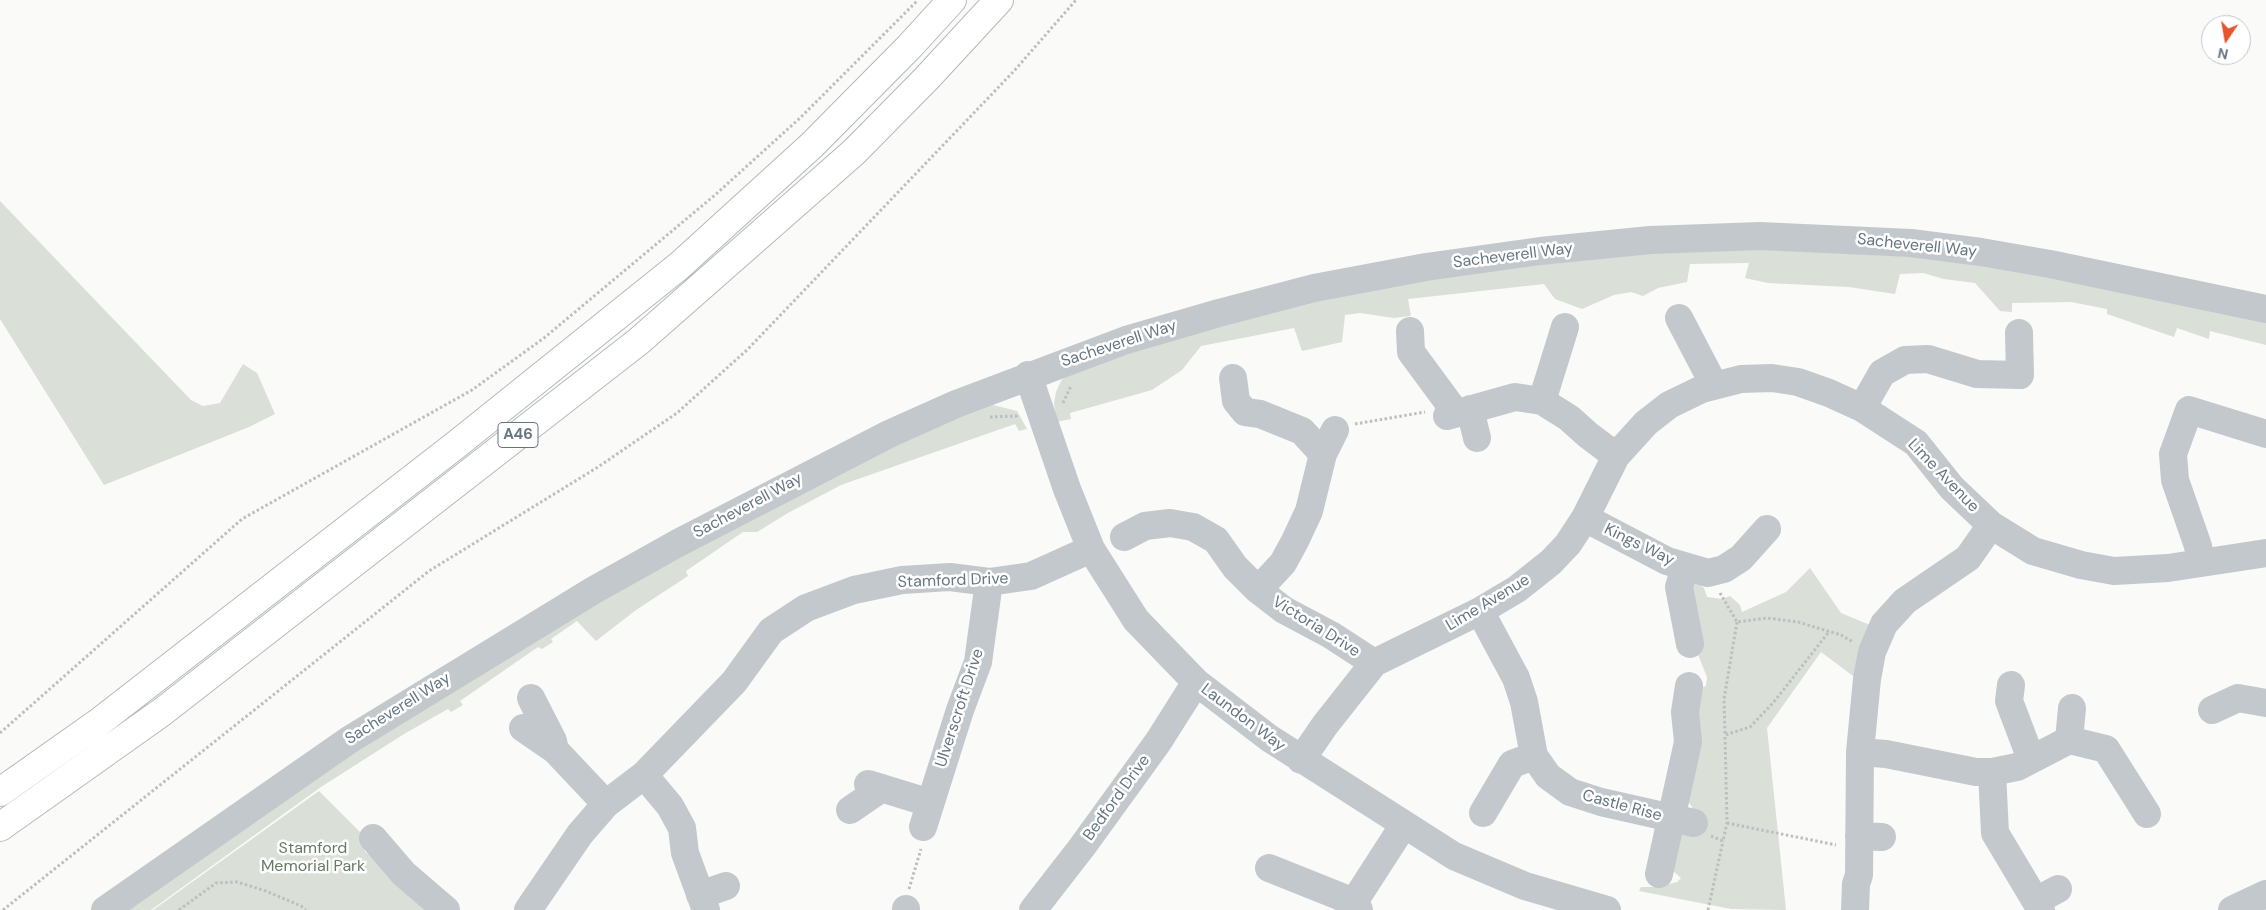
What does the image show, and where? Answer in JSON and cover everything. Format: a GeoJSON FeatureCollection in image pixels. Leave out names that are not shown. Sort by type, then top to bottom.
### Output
{"type":"FeatureCollection","features":[{"type":"Feature","properties":{"kind":"highway","name":"A46"},"geometry":{"type":"LineString","coordinates":[[0,792],[105,717],[457,444],[678,266],[812,145],[910,46],[952,0]]}},
{"type":"Feature","properties":{"kind":"highway","name":"A46"},"geometry":{"type":"LineString","coordinates":[[0,827],[162,712],[639,341],[854,152],[926,80],[999,0]]}},
{"type":"Feature","properties":{"kind":"street","name":"Sacheverell Way"},"geometry":{"type":"LineString","coordinates":[[106,910],[349,740],[594,590],[781,488],[888,434],[1028,375],[1126,340],[1314,288],[1426,267],[1540,250],[1650,240],[1760,236],[1912,243],[2050,264],[2266,309]]}},
{"type":"Feature","properties":{"kind":"street"},"geometry":{"type":"LineString","coordinates":[[1679,318],[1714,385]]}},
{"type":"Feature","properties":{"kind":"street"},"geometry":{"type":"LineString","coordinates":[[1542,401],[1565,327]]}},
{"type":"Feature","properties":{"kind":"street"},"geometry":{"type":"LineString","coordinates":[[1410,331],[1411,352],[1477,438]]}},
{"type":"Feature","properties":{"kind":"street"},"geometry":{"type":"LineString","coordinates":[[1862,408],[1882,373],[1905,360],[1928,360],[1977,374],[2020,375],[2019,333]]}},
{"type":"Feature","properties":{"kind":"street","name":"Laundon Way"},"geometry":{"type":"LineString","coordinates":[[1028,375],[1067,489],[1091,548],[1136,620],[1196,682],[1301,760],[1403,826],[1454,856],[1525,886],[1597,909]]}},
{"type":"Feature","properties":{"kind":"street"},"geometry":{"type":"LineString","coordinates":[[1233,378],[1236,401],[1245,412],[1260,414],[1302,431],[1313,449]]}},
{"type":"Feature","properties":{"kind":"street","name":"Lime Avenue"},"geometry":{"type":"LineString","coordinates":[[1301,760],[1341,703],[1374,663],[1480,611],[1516,589],[1552,562],[1568,544],[1586,518],[1616,456],[1646,423],[1669,405],[1714,385],[1741,379],[1772,378],[1798,382],[1829,392],[1862,408],[1916,443],[1952,488],[1991,525],[2034,551],[2081,565],[2114,570],[2168,568],[2266,553]]}},
{"type":"Feature","properties":{"kind":"street"},"geometry":{"type":"LineString","coordinates":[[1458,413],[1515,397],[1542,401],[1569,418],[1616,456]]}},
{"type":"Feature","properties":{"kind":"street"},"geometry":{"type":"LineString","coordinates":[[2201,563],[2198,546],[2175,480],[2173,454],[2189,410],[2266,434]]}},
{"type":"Feature","properties":{"kind":"street","name":"Victoria Drive"},"geometry":{"type":"LineString","coordinates":[[1258,590],[1283,563],[1295,541],[1309,511],[1313,449],[1335,430]]}},
{"type":"Feature","properties":{"kind":"street","name":"Kings Way"},"geometry":{"type":"LineString","coordinates":[[1586,518],[1667,561],[1696,570]]}},
{"type":"Feature","properties":{"kind":"street","name":"Victoria Drive"},"geometry":{"type":"LineString","coordinates":[[1136,523],[1170,522],[1193,527],[1216,540],[1235,567],[1258,590],[1284,610],[1331,635],[1374,663]]}},
{"type":"Feature","properties":{"kind":"street"},"geometry":{"type":"LineString","coordinates":[[1855,910],[1856,884],[1865,849],[1860,752],[1867,679],[1872,652],[1884,624],[1904,601],[1968,558],[1991,525]]}},
{"type":"Feature","properties":{"kind":"street"},"geometry":{"type":"LineString","coordinates":[[1690,644],[1679,587],[1696,570],[1724,569],[1741,558],[1767,529]]}},
{"type":"Feature","properties":{"kind":"street","name":"Stamford Drive"},"geometry":{"type":"LineString","coordinates":[[528,910],[580,834],[606,804],[644,774],[734,682],[771,631],[806,608],[854,590],[902,580],[950,577],[989,582],[1031,576],[1091,548]]}},
{"type":"Feature","properties":{"kind":"street","name":"Ulverscroft Drive"},"geometry":{"type":"LineString","coordinates":[[926,815],[960,710],[978,662],[989,582]]}},
{"type":"Feature","properties":{"kind":"street","name":"Castle Rise"},"geometry":{"type":"LineString","coordinates":[[1480,611],[1516,678],[1524,702],[1534,756],[1548,776],[1570,792],[1600,802],[1683,821],[1679,790],[1688,742],[1685,712],[1689,686]]}},
{"type":"Feature","properties":{"kind":"street","name":"Bedford Drive"},"geometry":{"type":"LineString","coordinates":[[1033,910],[1082,847],[1158,742],[1196,682]]}},
{"type":"Feature","properties":{"kind":"street"},"geometry":{"type":"LineString","coordinates":[[2011,686],[2009,701],[2031,760]]}},
{"type":"Feature","properties":{"kind":"street"},"geometry":{"type":"LineString","coordinates":[[532,698],[554,741],[555,750]]}},
{"type":"Feature","properties":{"kind":"street"},"geometry":{"type":"LineString","coordinates":[[2212,710],[2238,698],[2264,703]]}},
{"type":"Feature","properties":{"kind":"street"},"geometry":{"type":"LineString","coordinates":[[2069,740],[2072,708]]}},
{"type":"Feature","properties":{"kind":"street"},"geometry":{"type":"LineString","coordinates":[[523,728],[555,750],[606,804]]}},
{"type":"Feature","properties":{"kind":"street"},"geometry":{"type":"LineString","coordinates":[[1860,752],[1886,754],[1976,772],[1992,772],[2017,767],[2069,740],[2106,749],[2147,814]]}},
{"type":"Feature","properties":{"kind":"street"},"geometry":{"type":"LineString","coordinates":[[1483,813],[1512,764],[1534,756]]}},
{"type":"Feature","properties":{"kind":"street"},"geometry":{"type":"LineString","coordinates":[[1992,772],[1995,833],[2045,900]]}},
{"type":"Feature","properties":{"kind":"street"},"geometry":{"type":"LineString","coordinates":[[644,774],[670,806],[682,828],[686,853],[703,902],[726,886]]}},
{"type":"Feature","properties":{"kind":"street"},"geometry":{"type":"LineString","coordinates":[[850,810],[875,786],[926,815]]}},
{"type":"Feature","properties":{"kind":"street"},"geometry":{"type":"LineString","coordinates":[[1658,874],[1683,821]]}},
{"type":"Feature","properties":{"kind":"street"},"geometry":{"type":"LineString","coordinates":[[1269,868],[1356,906],[1403,826]]}},
{"type":"Feature","properties":{"kind":"street"},"geometry":{"type":"LineString","coordinates":[[374,838],[404,874],[437,903]]}},
{"type":"Feature","properties":{"kind":"street"},"geometry":{"type":"LineString","coordinates":[[2232,910],[2266,894]]}},
{"type":"Feature","properties":{"kind":"path"},"geometry":{"type":"LineString","coordinates":[[0,733],[242,519],[472,390],[544,338],[715,195],[800,118],[918,0]]}},
{"type":"Feature","properties":{"kind":"path"},"geometry":{"type":"LineString","coordinates":[[3,910],[429,571],[598,468],[677,412],[748,349],[1014,71],[1076,0]]}},
{"type":"Feature","properties":{"kind":"path"},"geometry":{"type":"LineString","coordinates":[[1062,406],[1069,389],[1075,383]]}},
{"type":"Feature","properties":{"kind":"path"},"geometry":{"type":"LineString","coordinates":[[1335,430],[1354,424],[1433,410],[1458,413]]}},
{"type":"Feature","properties":{"kind":"path"},"geometry":{"type":"LineString","coordinates":[[984,417],[1016,416],[1019,423]]}},
{"type":"Feature","properties":{"kind":"path"},"geometry":{"type":"LineString","coordinates":[[1696,570],[1737,622],[1724,699],[1727,823],[1708,910]]}},
{"type":"Feature","properties":{"kind":"path"},"geometry":{"type":"LineString","coordinates":[[1737,622],[1767,618],[1798,622],[1828,633],[1840,635],[1872,652]]}},
{"type":"Feature","properties":{"kind":"path"},"geometry":{"type":"LineString","coordinates":[[1725,735],[1750,727],[1773,703],[1828,633]]}},
{"type":"Feature","properties":{"kind":"path"},"geometry":{"type":"LineString","coordinates":[[906,909],[906,898],[925,834],[926,815]]}},
{"type":"Feature","properties":{"kind":"path"},"geometry":{"type":"LineString","coordinates":[[1683,821],[1702,833],[1723,841]]}},
{"type":"Feature","properties":{"kind":"path"},"geometry":{"type":"LineString","coordinates":[[1727,823],[1865,849]]}},
{"type":"Feature","properties":{"kind":"path"},"geometry":{"type":"LineString","coordinates":[[179,910],[216,884],[236,882],[266,891],[302,906],[306,910]]}},
{"type":"Feature","properties":{"kind":"green space"},"geometry":{"type":"Polygon","coordinates":[[[0,201],[191,400],[203,406],[220,403],[243,364],[257,373],[275,414],[249,427],[104,485],[0,319],[0,201]]]}},
{"type":"Feature","properties":{"kind":"green space"},"geometry":{"type":"Polygon","coordinates":[[[1713,248],[1838,249],[1993,265],[2266,319],[2266,345],[2210,331],[2209,339],[2177,328],[2174,337],[2107,314],[2107,309],[2071,302],[2012,303],[2012,312],[2000,311],[1975,283],[1944,279],[1923,273],[1900,274],[1895,294],[1849,287],[1768,283],[1745,278],[1749,263],[1690,264],[1687,282],[1658,288],[1643,296],[1631,292],[1614,295],[1582,309],[1555,299],[1544,284],[1408,299],[1411,316],[1394,318],[1360,313],[1345,315],[1342,342],[1302,351],[1294,328],[1201,346],[1182,370],[1152,390],[1070,413],[1071,419],[1056,422],[1054,403],[1056,392],[1061,381],[1069,373],[1125,353],[1333,296],[1520,265],[1713,248]]]}},
{"type":"Feature","properties":{"kind":"green space"},"geometry":{"type":"Polygon","coordinates":[[[993,405],[1017,411],[1027,429],[1019,431],[1015,424],[841,485],[757,532],[743,532],[686,571],[688,576],[636,610],[596,641],[577,621],[551,639],[553,642],[542,649],[538,647],[460,701],[463,705],[451,712],[448,709],[404,734],[321,787],[151,910],[125,910],[355,749],[570,616],[788,496],[978,407],[993,405]]]}},
{"type":"Feature","properties":{"kind":"green space"},"geometry":{"type":"Polygon","coordinates":[[[1810,568],[1841,613],[1870,625],[1857,679],[1821,652],[1767,728],[1786,910],[1731,909],[1639,891],[1641,887],[1657,887],[1677,882],[1681,878],[1673,871],[1677,830],[1695,812],[1688,801],[1701,688],[1706,686],[1707,677],[1699,657],[1686,579],[1695,581],[1704,588],[1707,597],[1722,599],[1730,596],[1740,605],[1742,612],[1786,592],[1810,568]]]}},
{"type":"Feature","properties":{"kind":"green space","name":"Stamford Memorial Park"},"geometry":{"type":"Polygon","coordinates":[[[319,791],[360,832],[365,852],[386,865],[426,910],[153,910],[319,791]]]}}]}
